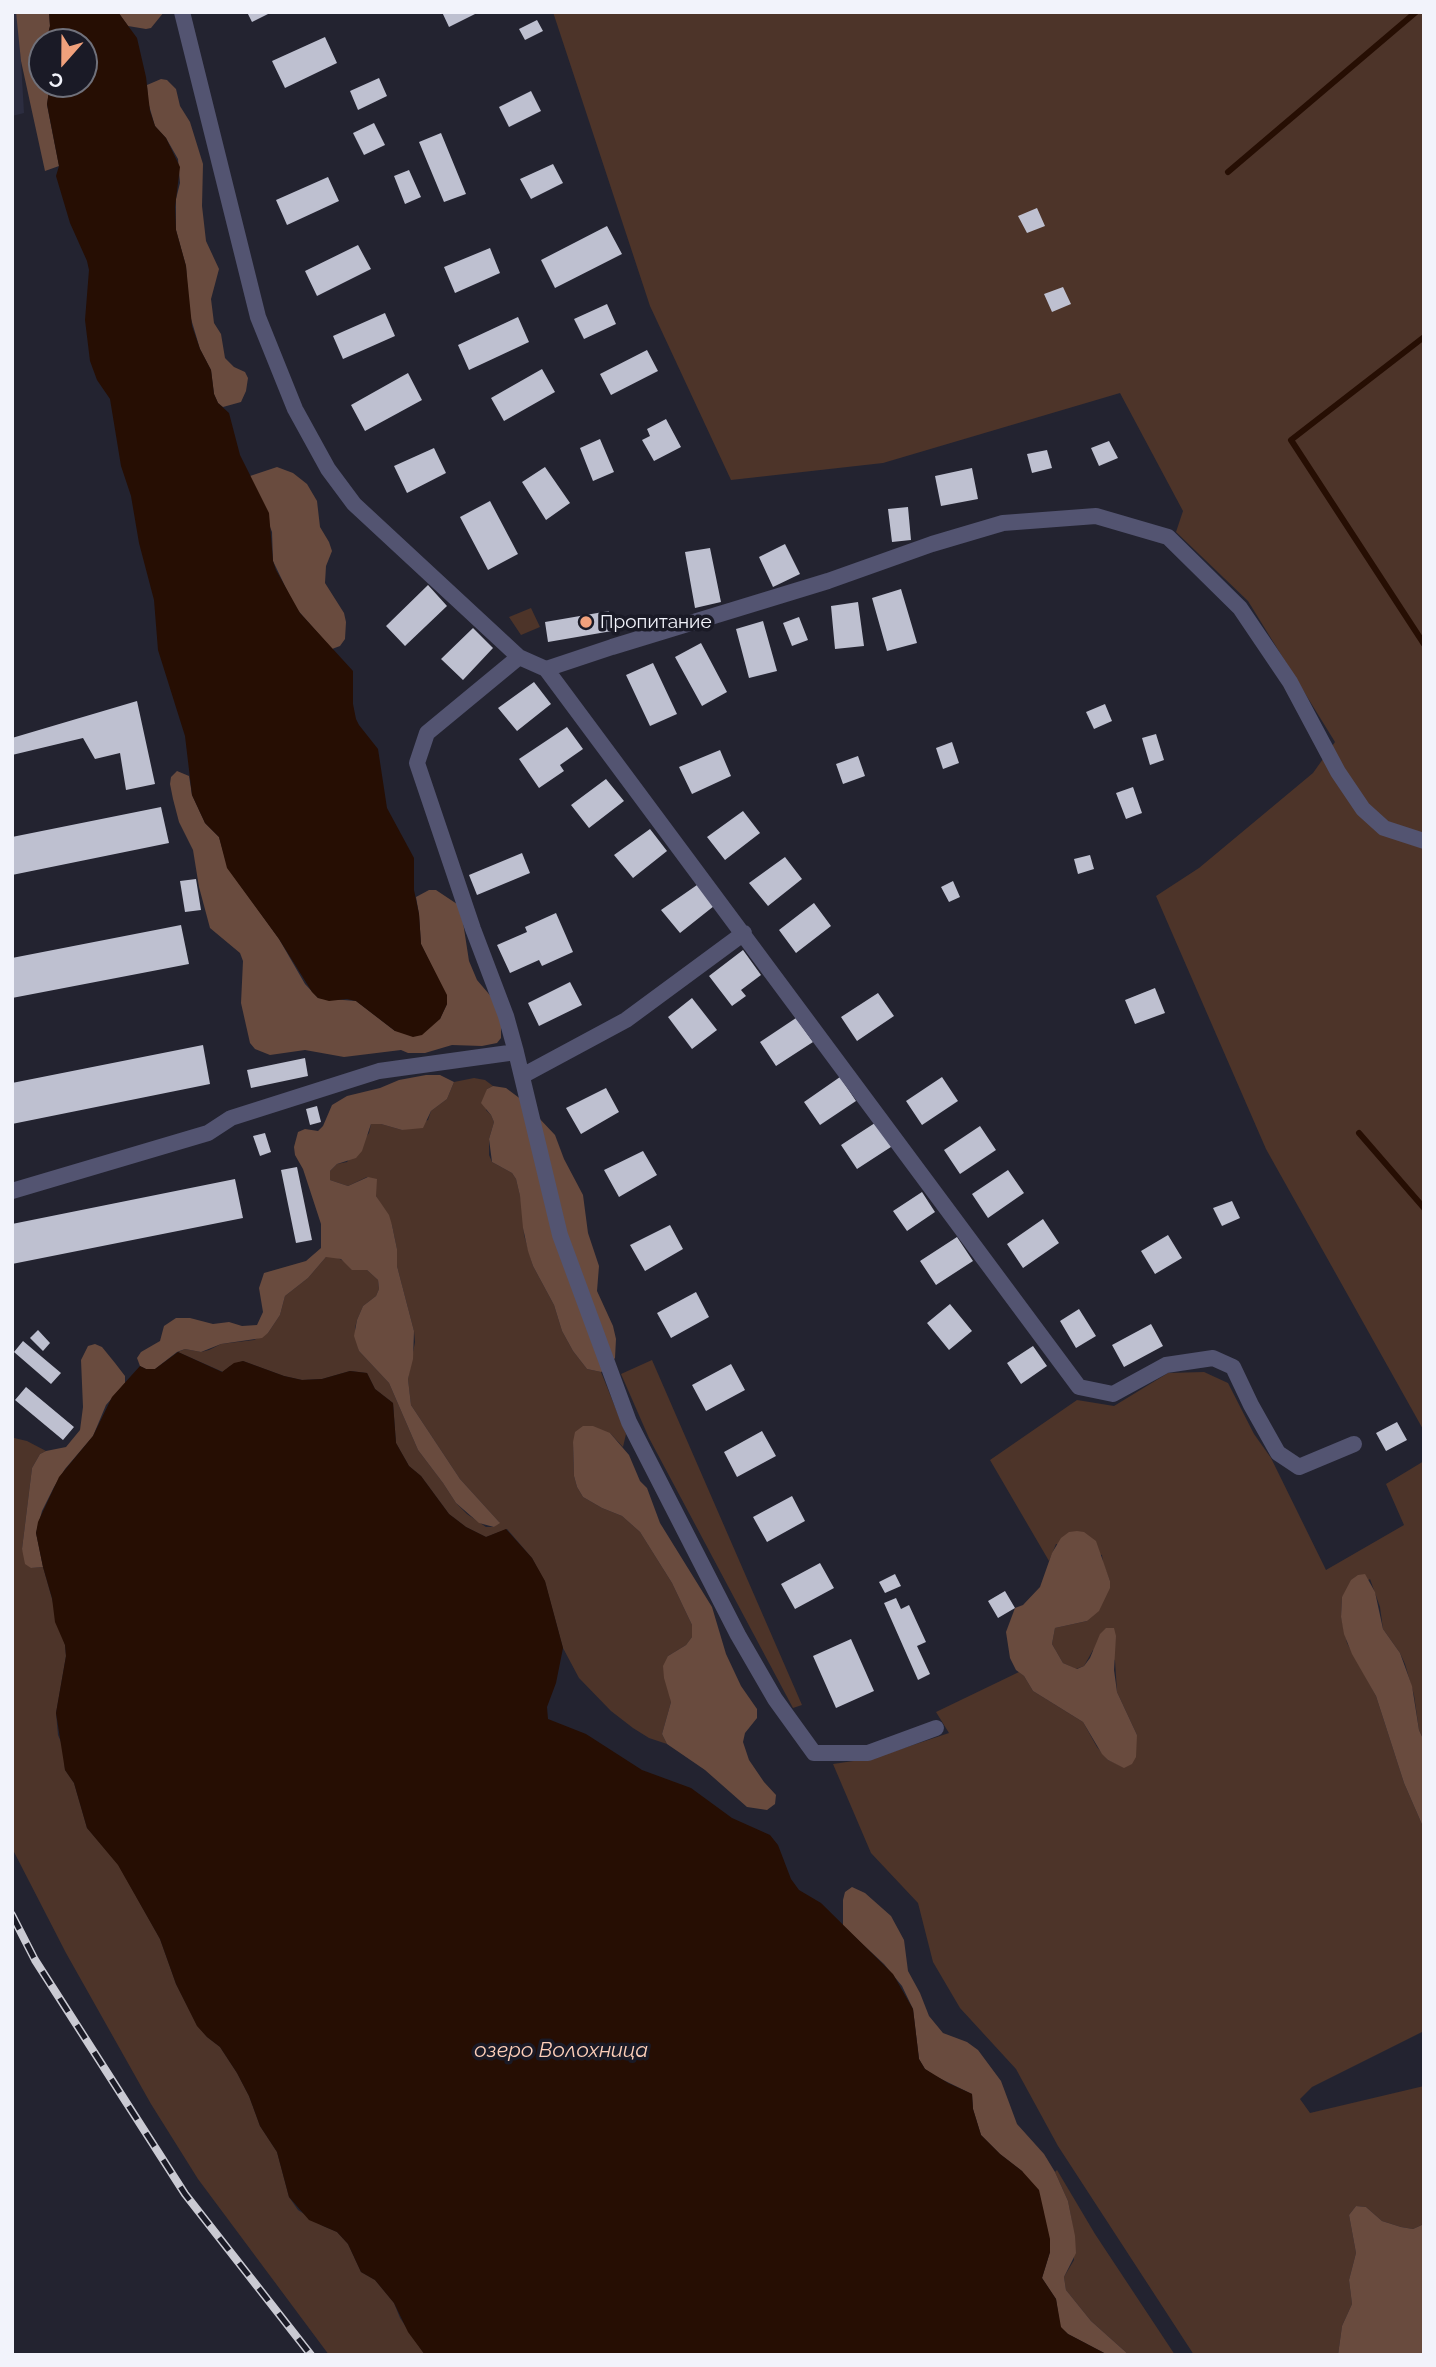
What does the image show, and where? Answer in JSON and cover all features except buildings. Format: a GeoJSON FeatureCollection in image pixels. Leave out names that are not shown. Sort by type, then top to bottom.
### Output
{"type":"FeatureCollection","features":[{"type":"Feature","properties":{"kind":"street"},"geometry":{"type":"LineString","coordinates":[[182,12],[258,317],[295,409],[328,469],[354,504],[519,657],[547,669],[1079,1387],[1113,1394],[1166,1365],[1213,1358],[1233,1367],[1278,1453],[1299,1467],[1354,1444]]}},
{"type":"Feature","properties":{"kind":"street"},"geometry":{"type":"LineString","coordinates":[[547,669],[828,582],[932,544],[1003,523],[1096,516],[1168,537],[1240,608],[1290,682],[1338,772],[1363,809],[1384,828],[1424,841]]}},
{"type":"Feature","properties":{"kind":"street"},"geometry":{"type":"LineString","coordinates":[[519,657],[427,733],[417,763],[473,929],[506,1016],[560,1235],[629,1422],[738,1635],[775,1699],[814,1753],[868,1753],[936,1728]]}},
{"type":"Feature","properties":{"kind":"street"},"geometry":{"type":"LineString","coordinates":[[522,1076],[626,1020],[744,933]]}},
{"type":"Feature","properties":{"kind":"street"},"geometry":{"type":"LineString","coordinates":[[12,1191],[208,1133],[231,1118],[379,1071],[516,1052]]}},
{"type":"Feature","properties":{"kind":"shaded area"},"geometry":{"type":"Polygon","coordinates":[[[12,12],[16,12],[19,27],[24,113],[12,116],[12,12]]]}},
{"type":"Feature","properties":{"kind":"shaded area"},"geometry":{"type":"Polygon","coordinates":[[[16,12],[49,12],[50,28],[28,28],[28,93],[21,61],[16,12]]]}},
{"type":"Feature","properties":{"kind":"shaded area"},"geometry":{"type":"Polygon","coordinates":[[[118,12],[164,12],[151,28],[146,29],[128,26],[118,12]]]}},
{"type":"Feature","properties":{"kind":"shaded area"},"geometry":{"type":"Polygon","coordinates":[[[553,12],[1424,12],[1424,1431],[1266,1149],[1156,896],[1199,868],[1313,773],[1335,742],[1248,601],[1176,532],[1183,511],[1120,393],[883,463],[731,480],[650,306],[553,12]]]}},
{"type":"Feature","properties":{"kind":"shaded area"},"geometry":{"type":"Polygon","coordinates":[[[161,79],[167,80],[176,89],[203,164],[202,206],[206,241],[219,269],[211,299],[214,323],[221,334],[225,358],[234,367],[245,372],[248,378],[241,402],[223,407],[214,394],[211,370],[200,349],[189,312],[186,266],[176,230],[176,199],[180,183],[178,159],[166,138],[155,126],[148,102],[147,85],[161,79]]]}},
{"type":"Feature","properties":{"kind":"shaded area"},"geometry":{"type":"Polygon","coordinates":[[[29,98],[48,98],[47,105],[59,166],[45,171],[29,98]]]}},
{"type":"Feature","properties":{"kind":"shaded area"},"geometry":{"type":"Polygon","coordinates":[[[277,467],[293,473],[307,484],[317,501],[320,527],[332,551],[326,566],[325,583],[344,613],[346,622],[345,639],[340,646],[332,649],[295,607],[273,561],[272,532],[250,476],[277,467]]]}},
{"type":"Feature","properties":{"kind":"shaded area"},"geometry":{"type":"Polygon","coordinates":[[[531,608],[540,627],[521,635],[509,617],[531,608]]]}},
{"type":"Feature","properties":{"kind":"shaded area"},"geometry":{"type":"Polygon","coordinates":[[[177,771],[189,776],[192,795],[205,823],[219,837],[228,868],[279,939],[305,984],[318,998],[356,1001],[395,1031],[440,1019],[447,1004],[421,944],[416,897],[429,890],[436,890],[457,904],[463,922],[469,961],[477,980],[494,1000],[501,1018],[501,1038],[497,1043],[482,1046],[452,1045],[425,1053],[408,1053],[401,1050],[344,1057],[305,1050],[270,1055],[255,1049],[250,1043],[241,1003],[243,961],[240,953],[210,928],[193,850],[179,822],[173,799],[171,777],[177,771]]]}},
{"type":"Feature","properties":{"kind":"shaded area"},"geometry":{"type":"Polygon","coordinates":[[[440,1075],[454,1082],[447,1099],[431,1111],[423,1128],[402,1130],[371,1124],[362,1151],[356,1158],[337,1164],[330,1171],[330,1180],[348,1186],[368,1177],[377,1179],[376,1196],[389,1215],[392,1225],[397,1266],[414,1331],[413,1359],[408,1379],[411,1405],[460,1479],[500,1523],[494,1527],[479,1523],[456,1503],[418,1450],[389,1383],[359,1351],[354,1336],[357,1320],[363,1306],[376,1296],[379,1289],[378,1280],[367,1270],[352,1270],[341,1259],[326,1257],[308,1278],[285,1296],[280,1315],[262,1338],[221,1344],[201,1352],[185,1349],[155,1369],[140,1366],[137,1358],[141,1352],[160,1341],[164,1326],[176,1318],[190,1318],[213,1324],[229,1322],[242,1326],[257,1325],[263,1312],[259,1288],[264,1273],[306,1261],[321,1248],[321,1224],[303,1169],[295,1155],[298,1132],[305,1129],[318,1131],[332,1105],[347,1096],[399,1080],[440,1075]]]}},
{"type":"Feature","properties":{"kind":"shaded area"},"geometry":{"type":"Polygon","coordinates":[[[474,1078],[485,1080],[493,1086],[487,1089],[486,1110],[494,1122],[489,1139],[489,1155],[492,1162],[512,1173],[516,1179],[522,1204],[524,1235],[533,1266],[554,1305],[562,1331],[573,1351],[587,1369],[601,1372],[626,1434],[623,1447],[610,1433],[573,1442],[577,1487],[583,1497],[622,1516],[640,1532],[672,1583],[692,1625],[692,1637],[686,1645],[668,1656],[671,1702],[662,1734],[667,1744],[649,1738],[633,1728],[611,1711],[579,1678],[563,1648],[545,1582],[532,1558],[507,1529],[486,1537],[449,1514],[421,1476],[409,1466],[396,1443],[393,1403],[375,1389],[367,1373],[350,1371],[322,1379],[302,1380],[243,1361],[223,1372],[178,1352],[185,1349],[201,1352],[221,1344],[254,1340],[268,1333],[280,1315],[285,1296],[308,1278],[326,1257],[334,1256],[359,1269],[367,1270],[378,1280],[379,1289],[376,1296],[363,1306],[357,1320],[355,1328],[359,1351],[389,1383],[418,1450],[456,1503],[486,1527],[494,1527],[499,1522],[460,1479],[411,1405],[408,1379],[415,1342],[414,1331],[397,1266],[392,1225],[376,1196],[376,1188],[367,1177],[348,1186],[330,1180],[330,1171],[337,1164],[347,1162],[369,1133],[371,1124],[402,1130],[428,1120],[431,1111],[447,1099],[454,1082],[474,1078]]]}},
{"type":"Feature","properties":{"kind":"shaded area"},"geometry":{"type":"Polygon","coordinates":[[[493,1086],[506,1088],[522,1100],[555,1135],[583,1195],[588,1233],[599,1266],[597,1291],[616,1339],[615,1358],[607,1369],[601,1372],[587,1369],[562,1331],[554,1305],[528,1251],[516,1179],[512,1173],[492,1162],[489,1139],[494,1122],[481,1103],[487,1089],[493,1086]]]}},
{"type":"Feature","properties":{"kind":"shaded area"},"geometry":{"type":"Polygon","coordinates":[[[95,1344],[102,1347],[125,1376],[125,1383],[106,1405],[93,1436],[65,1469],[54,1487],[42,1511],[36,1533],[43,1567],[31,1568],[25,1564],[22,1549],[32,1468],[40,1454],[66,1447],[80,1430],[83,1407],[81,1360],[88,1346],[95,1344]]]}},
{"type":"Feature","properties":{"kind":"shaded area"},"geometry":{"type":"Polygon","coordinates":[[[652,1360],[802,1705],[793,1708],[649,1438],[621,1374],[652,1360]]]}},
{"type":"Feature","properties":{"kind":"shaded area"},"geometry":{"type":"Polygon","coordinates":[[[1204,1372],[1228,1383],[1254,1434],[1271,1458],[1326,1570],[1404,1525],[1386,1484],[1424,1461],[1424,1741],[1419,1730],[1414,1695],[1405,1664],[1383,1629],[1380,1607],[1370,1579],[1342,1597],[1341,1617],[1347,1643],[1376,1696],[1404,1783],[1424,1829],[1424,2031],[1312,2087],[1300,2099],[1310,2113],[1424,2086],[1424,2224],[1413,2229],[1401,2227],[1382,2221],[1366,2207],[1356,2206],[1349,2215],[1356,2253],[1349,2280],[1352,2304],[1342,2326],[1338,2355],[1194,2355],[1058,2146],[1016,2069],[960,2008],[933,1962],[918,1903],[871,1853],[833,1764],[874,1758],[949,1733],[936,1712],[1019,1672],[1033,1691],[1083,1722],[1108,1760],[1124,1767],[1137,1735],[1117,1692],[1115,1660],[1093,1650],[1084,1666],[1076,1669],[1063,1663],[1052,1644],[1055,1628],[1087,1621],[1110,1581],[1102,1555],[1056,1544],[1049,1561],[990,1460],[1077,1400],[1114,1406],[1168,1373],[1204,1372]]]}},
{"type":"Feature","properties":{"kind":"shaded area"},"geometry":{"type":"Polygon","coordinates":[[[583,1426],[593,1426],[610,1433],[629,1455],[640,1481],[647,1488],[660,1523],[712,1607],[726,1654],[741,1686],[757,1709],[757,1718],[745,1733],[743,1742],[749,1760],[776,1795],[775,1804],[767,1810],[747,1807],[705,1770],[667,1744],[662,1734],[671,1702],[663,1666],[668,1656],[686,1645],[692,1637],[692,1625],[672,1583],[640,1532],[622,1516],[583,1497],[577,1487],[573,1442],[575,1432],[583,1426]]]}},
{"type":"Feature","properties":{"kind":"shaded area"},"geometry":{"type":"Polygon","coordinates":[[[12,1435],[46,1451],[40,1454],[32,1468],[22,1549],[31,1568],[43,1567],[65,1645],[66,1656],[56,1713],[58,1735],[63,1747],[65,1770],[74,1783],[87,1828],[118,1864],[160,1939],[176,1984],[197,2025],[220,2047],[237,2073],[260,2126],[277,2152],[289,2197],[298,2210],[337,2232],[348,2244],[361,2272],[375,2280],[394,2303],[400,2318],[425,2355],[329,2355],[198,2179],[151,2104],[66,1953],[12,1848],[12,1435]]]}},
{"type":"Feature","properties":{"kind":"shaded area"},"geometry":{"type":"Polygon","coordinates":[[[1069,1532],[1084,1532],[1096,1541],[1110,1588],[1099,1611],[1087,1621],[1055,1628],[1052,1644],[1063,1663],[1077,1669],[1084,1666],[1090,1658],[1100,1634],[1106,1628],[1114,1628],[1117,1692],[1137,1735],[1136,1757],[1132,1764],[1124,1768],[1102,1754],[1083,1722],[1033,1691],[1010,1658],[1006,1632],[1015,1608],[1023,1605],[1040,1587],[1052,1553],[1061,1538],[1069,1532]]]}},
{"type":"Feature","properties":{"kind":"shaded area"},"geometry":{"type":"Polygon","coordinates":[[[1365,1574],[1375,1592],[1383,1629],[1400,1653],[1412,1686],[1419,1730],[1424,1741],[1424,1829],[1404,1783],[1376,1696],[1344,1634],[1342,1597],[1351,1580],[1365,1574]]]}},
{"type":"Feature","properties":{"kind":"shaded area"},"geometry":{"type":"Polygon","coordinates":[[[852,1887],[865,1893],[891,1916],[904,1940],[908,1971],[929,2016],[943,2033],[967,2042],[978,2050],[1001,2081],[1017,2124],[1044,2154],[1055,2172],[1068,2201],[1075,2236],[1076,2253],[1064,2277],[1066,2290],[1091,2321],[1129,2355],[1108,2355],[1060,2327],[1056,2299],[1042,2278],[1050,2252],[1043,2210],[1022,2171],[981,2135],[973,2109],[972,2094],[935,2076],[925,2069],[919,2059],[913,2009],[902,1986],[884,1964],[843,1926],[843,1900],[845,1892],[852,1887]]]}},
{"type":"Feature","properties":{"kind":"shaded area"},"geometry":{"type":"Polygon","coordinates":[[[1057,2170],[1095,2234],[1175,2355],[1129,2355],[1091,2321],[1066,2290],[1064,2277],[1074,2260],[1072,2222],[1068,2201],[1055,2172],[1057,2170]]]}},
{"type":"Feature","properties":{"kind":"shaded area"},"geometry":{"type":"Polygon","coordinates":[[[1356,2206],[1366,2207],[1382,2221],[1401,2227],[1413,2229],[1424,2224],[1424,2355],[1338,2355],[1342,2326],[1352,2304],[1349,2280],[1356,2253],[1349,2215],[1356,2206]]]}},
{"type":"Feature","properties":{"kind":"water"},"geometry":{"type":"Polygon","coordinates":[[[49,12],[118,12],[137,38],[155,126],[166,138],[180,167],[175,207],[176,230],[186,266],[192,326],[211,370],[214,394],[218,403],[229,413],[240,455],[269,513],[276,570],[300,613],[353,671],[356,719],[378,749],[387,808],[414,858],[414,890],[421,944],[447,995],[447,1004],[440,1019],[422,1035],[413,1037],[395,1031],[356,1001],[329,1001],[318,998],[312,992],[279,939],[227,868],[219,837],[205,823],[192,795],[185,736],[158,650],[154,600],[139,543],[131,496],[121,466],[110,399],[97,380],[90,361],[85,320],[89,270],[70,223],[56,176],[59,166],[47,104],[48,98],[98,98],[98,28],[50,26],[49,12]]]}},
{"type":"Feature","properties":{"kind":"water","name":"озеро Волохница"},"geometry":{"type":"Polygon","coordinates":[[[178,1352],[222,1372],[234,1363],[243,1361],[302,1380],[322,1379],[350,1371],[367,1373],[375,1389],[393,1403],[396,1443],[409,1466],[421,1476],[449,1514],[486,1537],[506,1529],[532,1558],[545,1581],[563,1648],[556,1683],[547,1707],[548,1719],[586,1734],[642,1770],[691,1788],[732,1818],[770,1835],[778,1845],[791,1879],[799,1890],[821,1903],[893,1974],[913,2009],[919,2059],[925,2069],[972,2094],[973,2109],[981,2135],[1039,2190],[1050,2239],[1050,2252],[1042,2278],[1056,2299],[1061,2327],[1068,2334],[1108,2355],[425,2355],[408,2332],[394,2303],[375,2280],[361,2272],[348,2244],[337,2232],[309,2220],[289,2197],[277,2152],[260,2126],[237,2073],[220,2047],[197,2026],[176,1984],[160,1939],[118,1865],[87,1828],[74,1783],[65,1770],[56,1713],[66,1656],[65,1645],[55,1622],[36,1533],[38,1522],[59,1477],[93,1436],[112,1397],[140,1366],[155,1369],[178,1352]]]}},
{"type":"Feature","properties":{"kind":"waterway"},"geometry":{"type":"LineString","coordinates":[[1228,172],[1416,12]]}},
{"type":"Feature","properties":{"kind":"waterway"},"geometry":{"type":"LineString","coordinates":[[1424,337],[1291,440],[1424,644]]}},
{"type":"Feature","properties":{"kind":"waterway"},"geometry":{"type":"LineString","coordinates":[[1359,1133],[1424,1208]]}},
{"type":"Feature","properties":{"kind":"railway"},"geometry":{"type":"LineString","coordinates":[[12,1915],[35,1960],[185,2194],[311,2355]]}},
{"type":"Feature","properties":{"kind":"place","name":"Пропитание"},"geometry":{"type":"Point","coordinates":[586,622]}}]}
